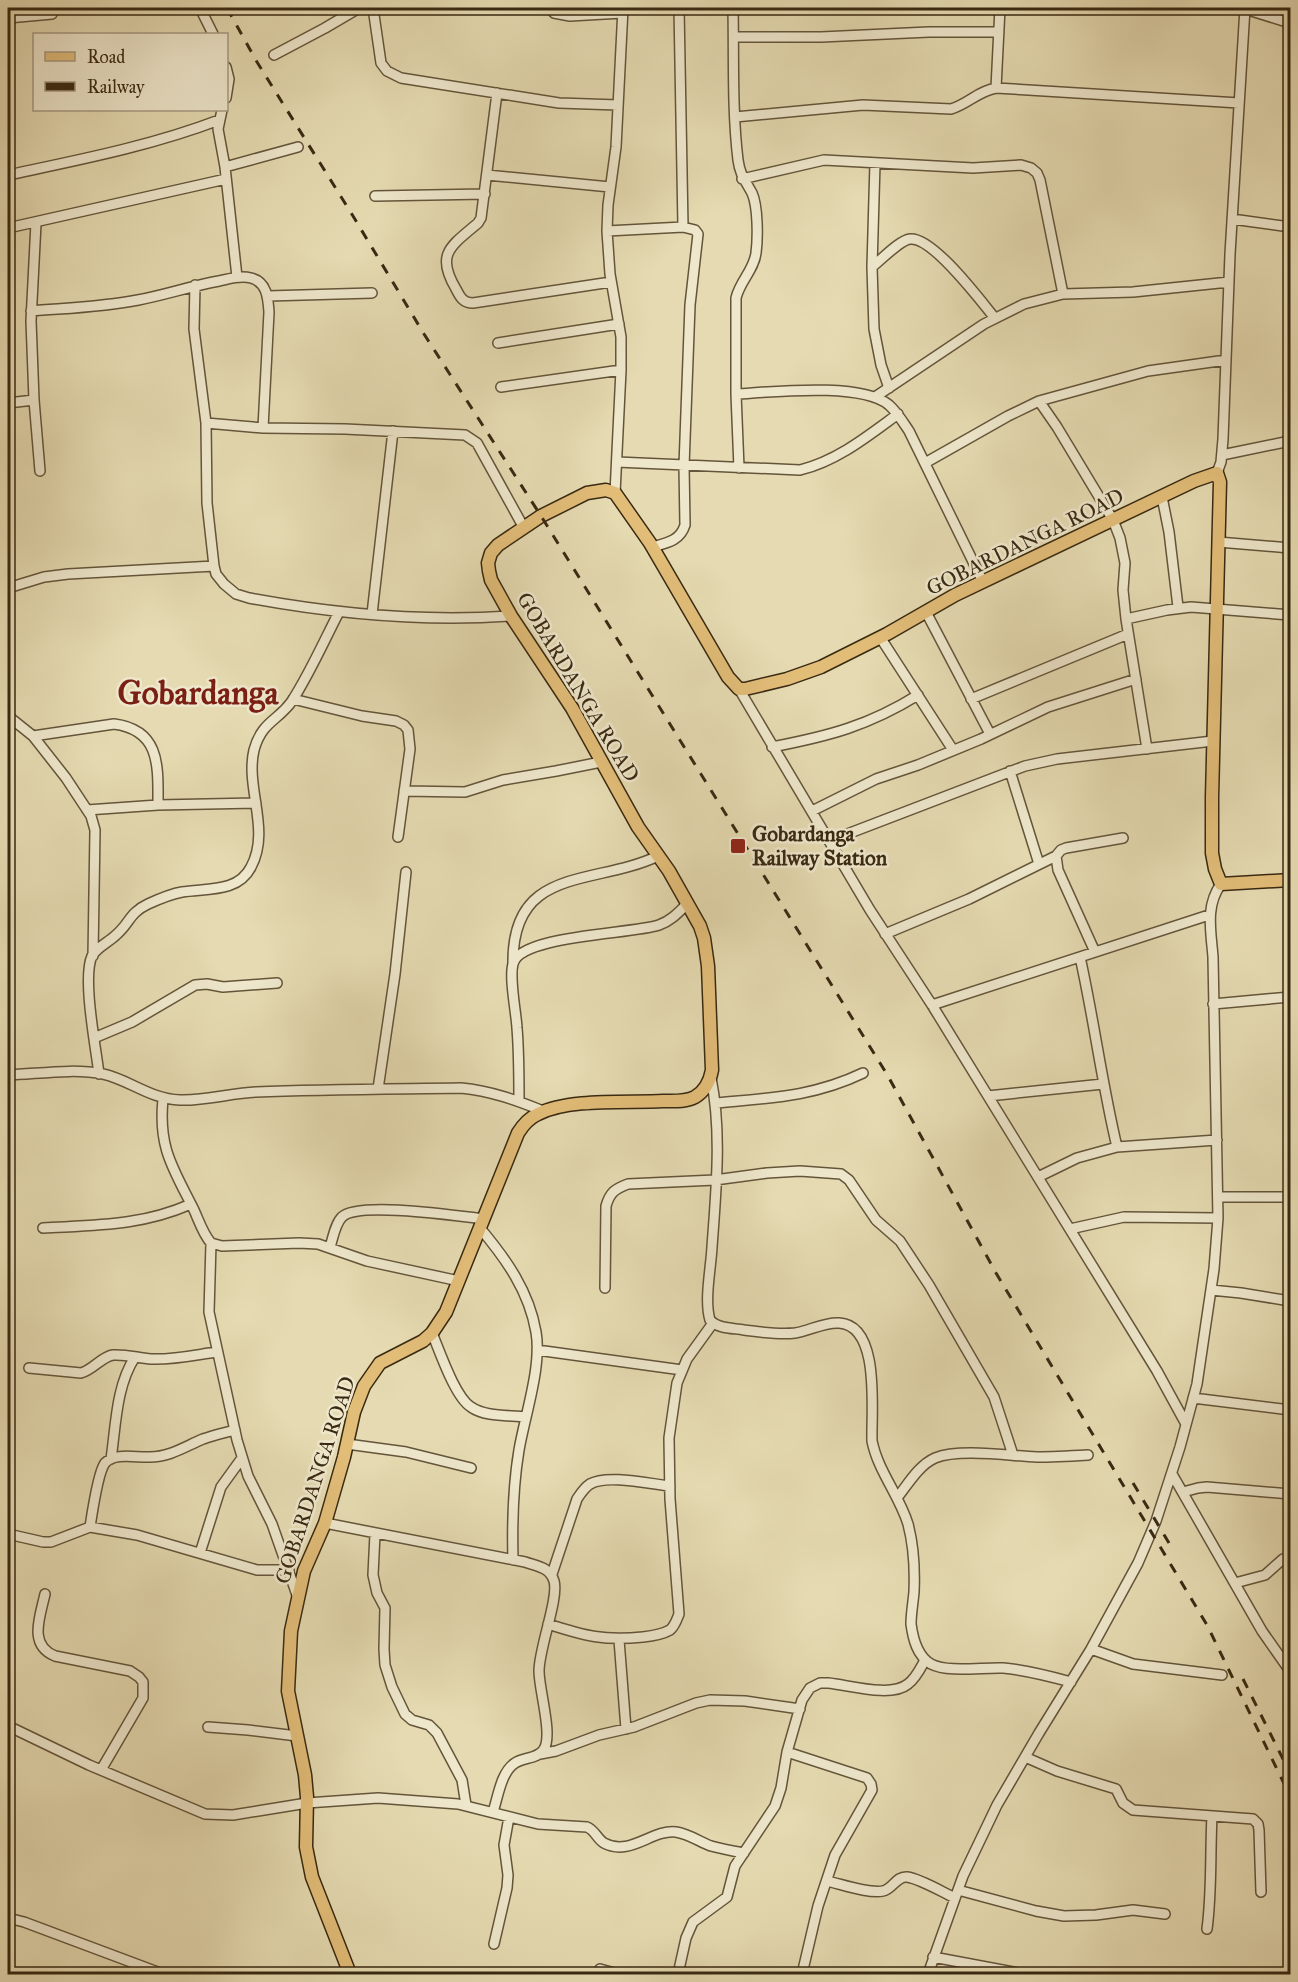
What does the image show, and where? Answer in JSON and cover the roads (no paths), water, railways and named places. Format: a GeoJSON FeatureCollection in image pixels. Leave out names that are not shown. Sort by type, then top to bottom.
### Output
{"type":"FeatureCollection","features":[{"type":"Feature","properties":{"kind":"main road","name":"GOBARDANGA ROAD"},"geometry":{"type":"LineString","coordinates":[[739,689],[778,682],[804,674],[880,637],[983,582],[1210,474],[1217,473]]}},
{"type":"Feature","properties":{"kind":"main road"},"geometry":{"type":"LineString","coordinates":[[1217,473],[1220,482],[1212,854],[1221,884],[1290,880]]}},
{"type":"Feature","properties":{"kind":"main road","name":"GOBARDANGA ROAD"},"geometry":{"type":"LineString","coordinates":[[615,493],[606,490],[580,496],[548,512],[498,545],[491,553],[488,563],[491,580],[511,616],[572,708],[638,827],[669,871],[700,926],[706,948],[711,1078]]}},
{"type":"Feature","properties":{"kind":"main road"},"geometry":{"type":"LineString","coordinates":[[615,493],[652,547],[728,677],[739,689]]}},
{"type":"Feature","properties":{"kind":"main road"},"geometry":{"type":"LineString","coordinates":[[543,1111],[604,1103],[685,1100],[701,1092],[711,1078]]}},
{"type":"Feature","properties":{"kind":"main road","name":"GOBARDANGA ROAD"},"geometry":{"type":"LineString","coordinates":[[350,1974],[312,1877],[306,1847],[305,1775],[288,1691],[287,1673],[297,1595],[304,1571],[325,1524],[354,1412],[364,1386],[380,1363],[423,1341],[432,1333],[446,1312],[518,1133],[531,1118],[543,1111]]}},
{"type":"Feature","properties":{"kind":"street"},"geometry":{"type":"LineString","coordinates":[[200,8],[212,33]]}},
{"type":"Feature","properties":{"kind":"street"},"geometry":{"type":"LineString","coordinates":[[274,55],[359,8]]}},
{"type":"Feature","properties":{"kind":"street"},"geometry":{"type":"LineString","coordinates":[[373,8],[381,63],[387,71],[400,78],[559,103],[618,105]]}},
{"type":"Feature","properties":{"kind":"street"},"geometry":{"type":"LineString","coordinates":[[550,8],[554,13],[570,16],[622,10],[616,147],[607,231],[611,282],[619,324],[621,370],[615,493]]}},
{"type":"Feature","properties":{"kind":"street"},"geometry":{"type":"LineString","coordinates":[[679,8],[683,227]]}},
{"type":"Feature","properties":{"kind":"street"},"geometry":{"type":"LineString","coordinates":[[733,8],[738,158],[742,179],[754,200],[757,245],[753,265],[738,288],[736,298],[736,394],[740,468]]}},
{"type":"Feature","properties":{"kind":"street"},"geometry":{"type":"LineString","coordinates":[[996,88],[1000,8]]}},
{"type":"Feature","properties":{"kind":"street"},"geometry":{"type":"LineString","coordinates":[[1217,473],[1222,454],[1232,219],[1245,8],[1290,23]]}},
{"type":"Feature","properties":{"kind":"street"},"geometry":{"type":"LineString","coordinates":[[8,18],[52,14]]}},
{"type":"Feature","properties":{"kind":"street"},"geometry":{"type":"LineString","coordinates":[[734,37],[821,38],[929,32],[999,32]]}},
{"type":"Feature","properties":{"kind":"street"},"geometry":{"type":"LineString","coordinates":[[735,117],[870,104],[951,110],[960,107],[986,90],[996,88],[1239,103]]}},
{"type":"Feature","properties":{"kind":"street"},"geometry":{"type":"LineString","coordinates":[[497,93],[483,211],[478,223],[451,248],[445,262],[448,276],[464,301],[473,303],[611,282]]}},
{"type":"Feature","properties":{"kind":"street"},"geometry":{"type":"LineString","coordinates":[[222,111],[218,129],[225,167],[237,277]]}},
{"type":"Feature","properties":{"kind":"street"},"geometry":{"type":"LineString","coordinates":[[8,175],[146,142],[219,120]]}},
{"type":"Feature","properties":{"kind":"street"},"geometry":{"type":"LineString","coordinates":[[225,167],[298,147]]}},
{"type":"Feature","properties":{"kind":"street"},"geometry":{"type":"LineString","coordinates":[[742,179],[824,160],[973,168],[1021,165],[1030,168],[1037,173],[1040,180],[1062,294]]}},
{"type":"Feature","properties":{"kind":"street"},"geometry":{"type":"LineString","coordinates":[[875,163],[872,267],[877,348],[889,388]]}},
{"type":"Feature","properties":{"kind":"street"},"geometry":{"type":"LineString","coordinates":[[487,175],[610,187]]}},
{"type":"Feature","properties":{"kind":"street"},"geometry":{"type":"LineString","coordinates":[[8,228],[226,179]]}},
{"type":"Feature","properties":{"kind":"street"},"geometry":{"type":"LineString","coordinates":[[375,196],[485,194]]}},
{"type":"Feature","properties":{"kind":"street"},"geometry":{"type":"LineString","coordinates":[[1232,219],[1290,227]]}},
{"type":"Feature","properties":{"kind":"street"},"geometry":{"type":"LineString","coordinates":[[36,222],[31,311],[39,471]]}},
{"type":"Feature","properties":{"kind":"street"},"geometry":{"type":"LineString","coordinates":[[607,231],[683,227],[695,230],[698,240],[690,305],[684,466],[687,515],[683,532],[671,542],[652,547]]}},
{"type":"Feature","properties":{"kind":"street"},"geometry":{"type":"LineString","coordinates":[[872,267],[904,241],[918,239],[936,252],[994,317]]}},
{"type":"Feature","properties":{"kind":"street"},"geometry":{"type":"LineString","coordinates":[[31,311],[121,303],[237,277],[258,280],[268,296],[269,312],[263,428]]}},
{"type":"Feature","properties":{"kind":"street"},"geometry":{"type":"LineString","coordinates":[[875,398],[994,317],[1024,304],[1062,294],[1133,292],[1229,282]]}},
{"type":"Feature","properties":{"kind":"street"},"geometry":{"type":"LineString","coordinates":[[195,285],[194,329],[206,423],[207,503],[216,574],[236,594],[271,602],[339,612],[464,618],[511,616]]}},
{"type":"Feature","properties":{"kind":"street"},"geometry":{"type":"LineString","coordinates":[[268,296],[372,293]]}},
{"type":"Feature","properties":{"kind":"street"},"geometry":{"type":"LineString","coordinates":[[498,343],[619,324]]}},
{"type":"Feature","properties":{"kind":"street"},"geometry":{"type":"LineString","coordinates":[[925,463],[1039,401],[1148,371],[1226,360]]}},
{"type":"Feature","properties":{"kind":"street"},"geometry":{"type":"LineString","coordinates":[[501,387],[621,370]]}},
{"type":"Feature","properties":{"kind":"street"},"geometry":{"type":"LineString","coordinates":[[736,394],[807,390],[856,393],[888,404],[898,414],[925,463],[983,582]]}},
{"type":"Feature","properties":{"kind":"street"},"geometry":{"type":"LineString","coordinates":[[8,403],[34,400]]}},
{"type":"Feature","properties":{"kind":"street"},"geometry":{"type":"LineString","coordinates":[[1039,401],[1113,520],[1120,538],[1125,563],[1123,590],[1126,619],[1148,748]]}},
{"type":"Feature","properties":{"kind":"street"},"geometry":{"type":"LineString","coordinates":[[617,462],[800,470],[819,465],[859,442],[898,414]]}},
{"type":"Feature","properties":{"kind":"street"},"geometry":{"type":"LineString","coordinates":[[206,423],[263,428],[465,435],[477,443],[524,528]]}},
{"type":"Feature","properties":{"kind":"street"},"geometry":{"type":"LineString","coordinates":[[372,615],[393,431]]}},
{"type":"Feature","properties":{"kind":"street"},"geometry":{"type":"LineString","coordinates":[[1222,454],[1290,441]]}},
{"type":"Feature","properties":{"kind":"street"},"geometry":{"type":"LineString","coordinates":[[1162,497],[1169,532],[1178,608]]}},
{"type":"Feature","properties":{"kind":"street"},"geometry":{"type":"LineString","coordinates":[[1218,543],[1290,548]]}},
{"type":"Feature","properties":{"kind":"street"},"geometry":{"type":"LineString","coordinates":[[8,588],[44,577],[68,574],[214,566]]}},
{"type":"Feature","properties":{"kind":"street"},"geometry":{"type":"LineString","coordinates":[[1126,619],[1178,608],[1203,607],[1290,615]]}},
{"type":"Feature","properties":{"kind":"street"},"geometry":{"type":"LineString","coordinates":[[93,956],[120,932],[130,916],[146,905],[180,892],[219,890],[245,876],[252,866],[259,837],[252,765],[254,749],[266,725],[293,699],[339,612]]}},
{"type":"Feature","properties":{"kind":"street"},"geometry":{"type":"LineString","coordinates":[[926,612],[990,734]]}},
{"type":"Feature","properties":{"kind":"street"},"geometry":{"type":"LineString","coordinates":[[971,699],[1128,634]]}},
{"type":"Feature","properties":{"kind":"street"},"geometry":{"type":"LineString","coordinates":[[880,637],[953,750]]}},
{"type":"Feature","properties":{"kind":"street"},"geometry":{"type":"LineString","coordinates":[[812,812],[876,779],[918,765],[1048,707],[1136,679]]}},
{"type":"Feature","properties":{"kind":"street"},"geometry":{"type":"LineString","coordinates":[[739,689],[885,934],[932,1005],[1157,1371],[1186,1424]]}},
{"type":"Feature","properties":{"kind":"street"},"geometry":{"type":"LineString","coordinates":[[772,747],[843,731],[891,712],[918,695]]}},
{"type":"Feature","properties":{"kind":"street"},"geometry":{"type":"LineString","coordinates":[[293,699],[362,716],[396,721],[404,725],[410,735],[398,837]]}},
{"type":"Feature","properties":{"kind":"street"},"geometry":{"type":"LineString","coordinates":[[8,716],[33,736],[66,778],[87,810],[94,830],[93,956],[89,972],[89,987],[99,1074]]}},
{"type":"Feature","properties":{"kind":"street"},"geometry":{"type":"LineString","coordinates":[[33,736],[114,724],[140,732],[150,743],[158,771],[158,805]]}},
{"type":"Feature","properties":{"kind":"street"},"geometry":{"type":"LineString","coordinates":[[829,841],[1010,771],[1057,759],[1213,741]]}},
{"type":"Feature","properties":{"kind":"street"},"geometry":{"type":"LineString","coordinates":[[404,791],[465,792],[503,780],[601,762]]}},
{"type":"Feature","properties":{"kind":"street"},"geometry":{"type":"LineString","coordinates":[[1010,771],[1039,864]]}},
{"type":"Feature","properties":{"kind":"street"},"geometry":{"type":"LineString","coordinates":[[87,810],[158,805],[256,803]]}},
{"type":"Feature","properties":{"kind":"street"},"geometry":{"type":"LineString","coordinates":[[885,934],[969,899],[1056,856],[1061,850],[1123,838]]}},
{"type":"Feature","properties":{"kind":"street"},"geometry":{"type":"LineString","coordinates":[[519,1101],[513,964],[514,932],[520,920],[538,897],[565,882],[658,856]]}},
{"type":"Feature","properties":{"kind":"street"},"geometry":{"type":"LineString","coordinates":[[1056,856],[1059,870],[1095,952]]}},
{"type":"Feature","properties":{"kind":"street"},"geometry":{"type":"LineString","coordinates":[[378,1089],[406,872]]}},
{"type":"Feature","properties":{"kind":"street"},"geometry":{"type":"LineString","coordinates":[[928,1974],[957,1894],[993,1814],[1024,1757],[1091,1649],[1138,1563],[1156,1521],[1172,1474],[1197,1384],[1211,1290],[1218,1218],[1213,957],[1209,915],[1213,897],[1221,884]]}},
{"type":"Feature","properties":{"kind":"street"},"geometry":{"type":"LineString","coordinates":[[513,964],[515,958],[523,951],[533,947],[575,937],[636,930],[658,925],[675,915],[688,903]]}},
{"type":"Feature","properties":{"kind":"street"},"geometry":{"type":"LineString","coordinates":[[932,1005],[1209,915]]}},
{"type":"Feature","properties":{"kind":"street"},"geometry":{"type":"LineString","coordinates":[[1080,957],[1093,1015],[1103,1084],[1117,1146]]}},
{"type":"Feature","properties":{"kind":"street"},"geometry":{"type":"LineString","coordinates":[[94,1038],[132,1022],[195,985],[207,984],[223,987],[277,983]]}},
{"type":"Feature","properties":{"kind":"street"},"geometry":{"type":"LineString","coordinates":[[1213,1004],[1290,998]]}},
{"type":"Feature","properties":{"kind":"street"},"geometry":{"type":"LineString","coordinates":[[8,1075],[65,1072],[99,1074],[163,1099],[193,1099],[262,1092],[461,1088],[484,1090],[543,1111]]}},
{"type":"Feature","properties":{"kind":"street"},"geometry":{"type":"LineString","coordinates":[[716,1103],[809,1093],[863,1073]]}},
{"type":"Feature","properties":{"kind":"street"},"geometry":{"type":"LineString","coordinates":[[711,1078],[717,1115],[708,1305],[708,1314],[713,1323],[719,1326],[783,1333],[795,1333],[830,1323],[841,1323],[855,1330],[864,1341],[870,1358],[874,1452],[908,1526],[915,1563],[911,1622],[916,1649],[925,1660],[943,1668],[1006,1669],[1071,1682]]}},
{"type":"Feature","properties":{"kind":"street"},"geometry":{"type":"LineString","coordinates":[[988,1096],[1103,1084]]}},
{"type":"Feature","properties":{"kind":"street"},"geometry":{"type":"LineString","coordinates":[[163,1099],[162,1129],[165,1150],[211,1243],[209,1312],[216,1352],[242,1458],[272,1524],[297,1595]]}},
{"type":"Feature","properties":{"kind":"street"},"geometry":{"type":"LineString","coordinates":[[1038,1177],[1077,1158],[1117,1146],[1217,1140]]}},
{"type":"Feature","properties":{"kind":"street"},"geometry":{"type":"LineString","coordinates":[[605,1288],[606,1206],[609,1195],[615,1189],[628,1184],[715,1180],[766,1173],[825,1171],[841,1174],[849,1180],[876,1220],[910,1254],[929,1285],[994,1398],[1013,1455]]}},
{"type":"Feature","properties":{"kind":"street"},"geometry":{"type":"LineString","coordinates":[[1218,1197],[1290,1197]]}},
{"type":"Feature","properties":{"kind":"street"},"geometry":{"type":"LineString","coordinates":[[43,1228],[137,1222],[161,1216],[191,1204]]}},
{"type":"Feature","properties":{"kind":"street"},"geometry":{"type":"LineString","coordinates":[[330,1247],[342,1217],[357,1211],[400,1210],[482,1223],[508,1262],[519,1281],[533,1319],[537,1350],[514,1489],[513,1560]]}},
{"type":"Feature","properties":{"kind":"street"},"geometry":{"type":"LineString","coordinates":[[1070,1228],[1124,1217],[1218,1218]]}},
{"type":"Feature","properties":{"kind":"street"},"geometry":{"type":"LineString","coordinates":[[211,1243],[222,1246],[299,1243],[330,1247],[367,1261],[459,1281]]}},
{"type":"Feature","properties":{"kind":"street"},"geometry":{"type":"LineString","coordinates":[[1211,1290],[1290,1301]]}},
{"type":"Feature","properties":{"kind":"street"},"geometry":{"type":"LineString","coordinates":[[548,1624],[595,1638],[619,1640],[652,1636],[670,1630],[675,1624],[679,1614],[669,1438],[677,1383],[695,1347],[713,1323]]}},
{"type":"Feature","properties":{"kind":"street"},"geometry":{"type":"LineString","coordinates":[[432,1333],[455,1385],[463,1400],[470,1407],[488,1414],[526,1417]]}},
{"type":"Feature","properties":{"kind":"street"},"geometry":{"type":"LineString","coordinates":[[537,1350],[682,1370]]}},
{"type":"Feature","properties":{"kind":"street"},"geometry":{"type":"LineString","coordinates":[[29,1368],[81,1373],[87,1372],[109,1356],[115,1355],[167,1358],[216,1352]]}},
{"type":"Feature","properties":{"kind":"street"},"geometry":{"type":"LineString","coordinates":[[111,1459],[121,1390],[135,1357]]}},
{"type":"Feature","properties":{"kind":"street"},"geometry":{"type":"LineString","coordinates":[[1193,1398],[1290,1410]]}},
{"type":"Feature","properties":{"kind":"street"},"geometry":{"type":"LineString","coordinates":[[90,1527],[103,1467],[111,1459],[127,1456],[162,1456],[182,1450],[204,1439],[235,1430]]}},
{"type":"Feature","properties":{"kind":"street"},"geometry":{"type":"LineString","coordinates":[[347,1444],[406,1452],[471,1468]]}},
{"type":"Feature","properties":{"kind":"street"},"geometry":{"type":"LineString","coordinates":[[897,1498],[926,1464],[935,1458],[965,1454],[1059,1457],[1088,1455]]}},
{"type":"Feature","properties":{"kind":"street"},"geometry":{"type":"LineString","coordinates":[[200,1553],[221,1487],[242,1458]]}},
{"type":"Feature","properties":{"kind":"street"},"geometry":{"type":"LineString","coordinates":[[1172,1474],[1268,1640],[1290,1671]]}},
{"type":"Feature","properties":{"kind":"street"},"geometry":{"type":"LineString","coordinates":[[540,1754],[545,1748],[546,1741],[539,1672],[555,1584],[552,1574],[577,1499],[590,1484],[599,1481],[616,1480],[670,1486]]}},
{"type":"Feature","properties":{"kind":"street"},"geometry":{"type":"LineString","coordinates":[[1183,1492],[1208,1487],[1290,1494]]}},
{"type":"Feature","properties":{"kind":"street"},"geometry":{"type":"LineString","coordinates":[[325,1524],[513,1560],[544,1568],[552,1574]]}},
{"type":"Feature","properties":{"kind":"street"},"geometry":{"type":"LineString","coordinates":[[8,1534],[51,1542],[90,1527],[138,1535],[257,1570],[289,1570]]}},
{"type":"Feature","properties":{"kind":"street"},"geometry":{"type":"LineString","coordinates":[[375,1534],[373,1575],[377,1593],[385,1608],[385,1665],[392,1687],[405,1714],[412,1720],[429,1725],[437,1733],[462,1780],[466,1806]]}},
{"type":"Feature","properties":{"kind":"street"},"geometry":{"type":"LineString","coordinates":[[1235,1583],[1265,1575],[1283,1559],[1290,1559]]}},
{"type":"Feature","properties":{"kind":"street"},"geometry":{"type":"LineString","coordinates":[[45,1594],[37,1633],[40,1647],[56,1656],[130,1671],[143,1682],[143,1698],[101,1770]]}},
{"type":"Feature","properties":{"kind":"street"},"geometry":{"type":"LineString","coordinates":[[619,1640],[626,1729]]}},
{"type":"Feature","properties":{"kind":"street"},"geometry":{"type":"LineString","coordinates":[[1091,1649],[1133,1664],[1222,1675]]}},
{"type":"Feature","properties":{"kind":"street"},"geometry":{"type":"LineString","coordinates":[[678,1974],[690,1929],[700,1916],[727,1897],[735,1866],[775,1806],[781,1788],[787,1752],[806,1693],[815,1685],[828,1683],[883,1690],[897,1689],[906,1686],[914,1679],[925,1660]]}},
{"type":"Feature","properties":{"kind":"street"},"geometry":{"type":"LineString","coordinates":[[493,1812],[508,1768],[517,1761],[626,1729],[710,1700],[745,1701],[800,1709]]}},
{"type":"Feature","properties":{"kind":"street"},"geometry":{"type":"LineString","coordinates":[[8,1726],[101,1770],[205,1814],[232,1815],[307,1803],[378,1798],[466,1806],[551,1826],[587,1827],[592,1829],[604,1843],[614,1846],[634,1845],[668,1832],[677,1832],[714,1847],[744,1853]]}},
{"type":"Feature","properties":{"kind":"street"},"geometry":{"type":"LineString","coordinates":[[208,1727],[297,1736]]}},
{"type":"Feature","properties":{"kind":"street"},"geometry":{"type":"LineString","coordinates":[[787,1752],[867,1778],[872,1790],[841,1842],[818,1906],[802,1974]]}},
{"type":"Feature","properties":{"kind":"street"},"geometry":{"type":"LineString","coordinates":[[1024,1757],[1058,1771],[1116,1789],[1123,1803],[1133,1810],[1253,1819],[1258,1824],[1261,1892]]}},
{"type":"Feature","properties":{"kind":"street"},"geometry":{"type":"LineString","coordinates":[[1207,1929],[1211,1899],[1209,1876],[1212,1816]]}},
{"type":"Feature","properties":{"kind":"street"},"geometry":{"type":"LineString","coordinates":[[494,1944],[507,1887],[504,1845],[509,1817]]}},
{"type":"Feature","properties":{"kind":"street"},"geometry":{"type":"LineString","coordinates":[[827,1881],[884,1891],[890,1888],[897,1879],[908,1877],[957,1894],[1064,1916],[1133,1911],[1165,1914]]}},
{"type":"Feature","properties":{"kind":"street"},"geometry":{"type":"LineString","coordinates":[[8,1918],[163,1974]]}},
{"type":"Feature","properties":{"kind":"street"},"geometry":{"type":"LineString","coordinates":[[933,1957],[1024,1974]]}},
{"type":"Feature","properties":{"kind":"street"},"geometry":{"type":"LineString","coordinates":[[600,1969],[618,1974]]}},
{"type":"Feature","properties":{"kind":"railway"},"geometry":{"type":"LineString","coordinates":[[227,8],[257,62],[424,334],[541,516],[888,1076],[996,1273],[1207,1625],[1290,1796]]}},
{"type":"Feature","properties":{"kind":"railway"},"geometry":{"type":"LineString","coordinates":[[1133,1483],[1169,1543]]}},
{"type":"Feature","properties":{"kind":"railway"},"geometry":{"type":"LineString","coordinates":[[1243,1679],[1290,1773]]}},
{"type":"Feature","properties":{"kind":"place","name":"Gobardanga Railway Station"},"geometry":{"type":"Point","coordinates":[738,846]}},
{"type":"Feature","properties":{"kind":"district","name":"Gobardanga"},"geometry":{"type":"Point","coordinates":[198,693]}}]}
